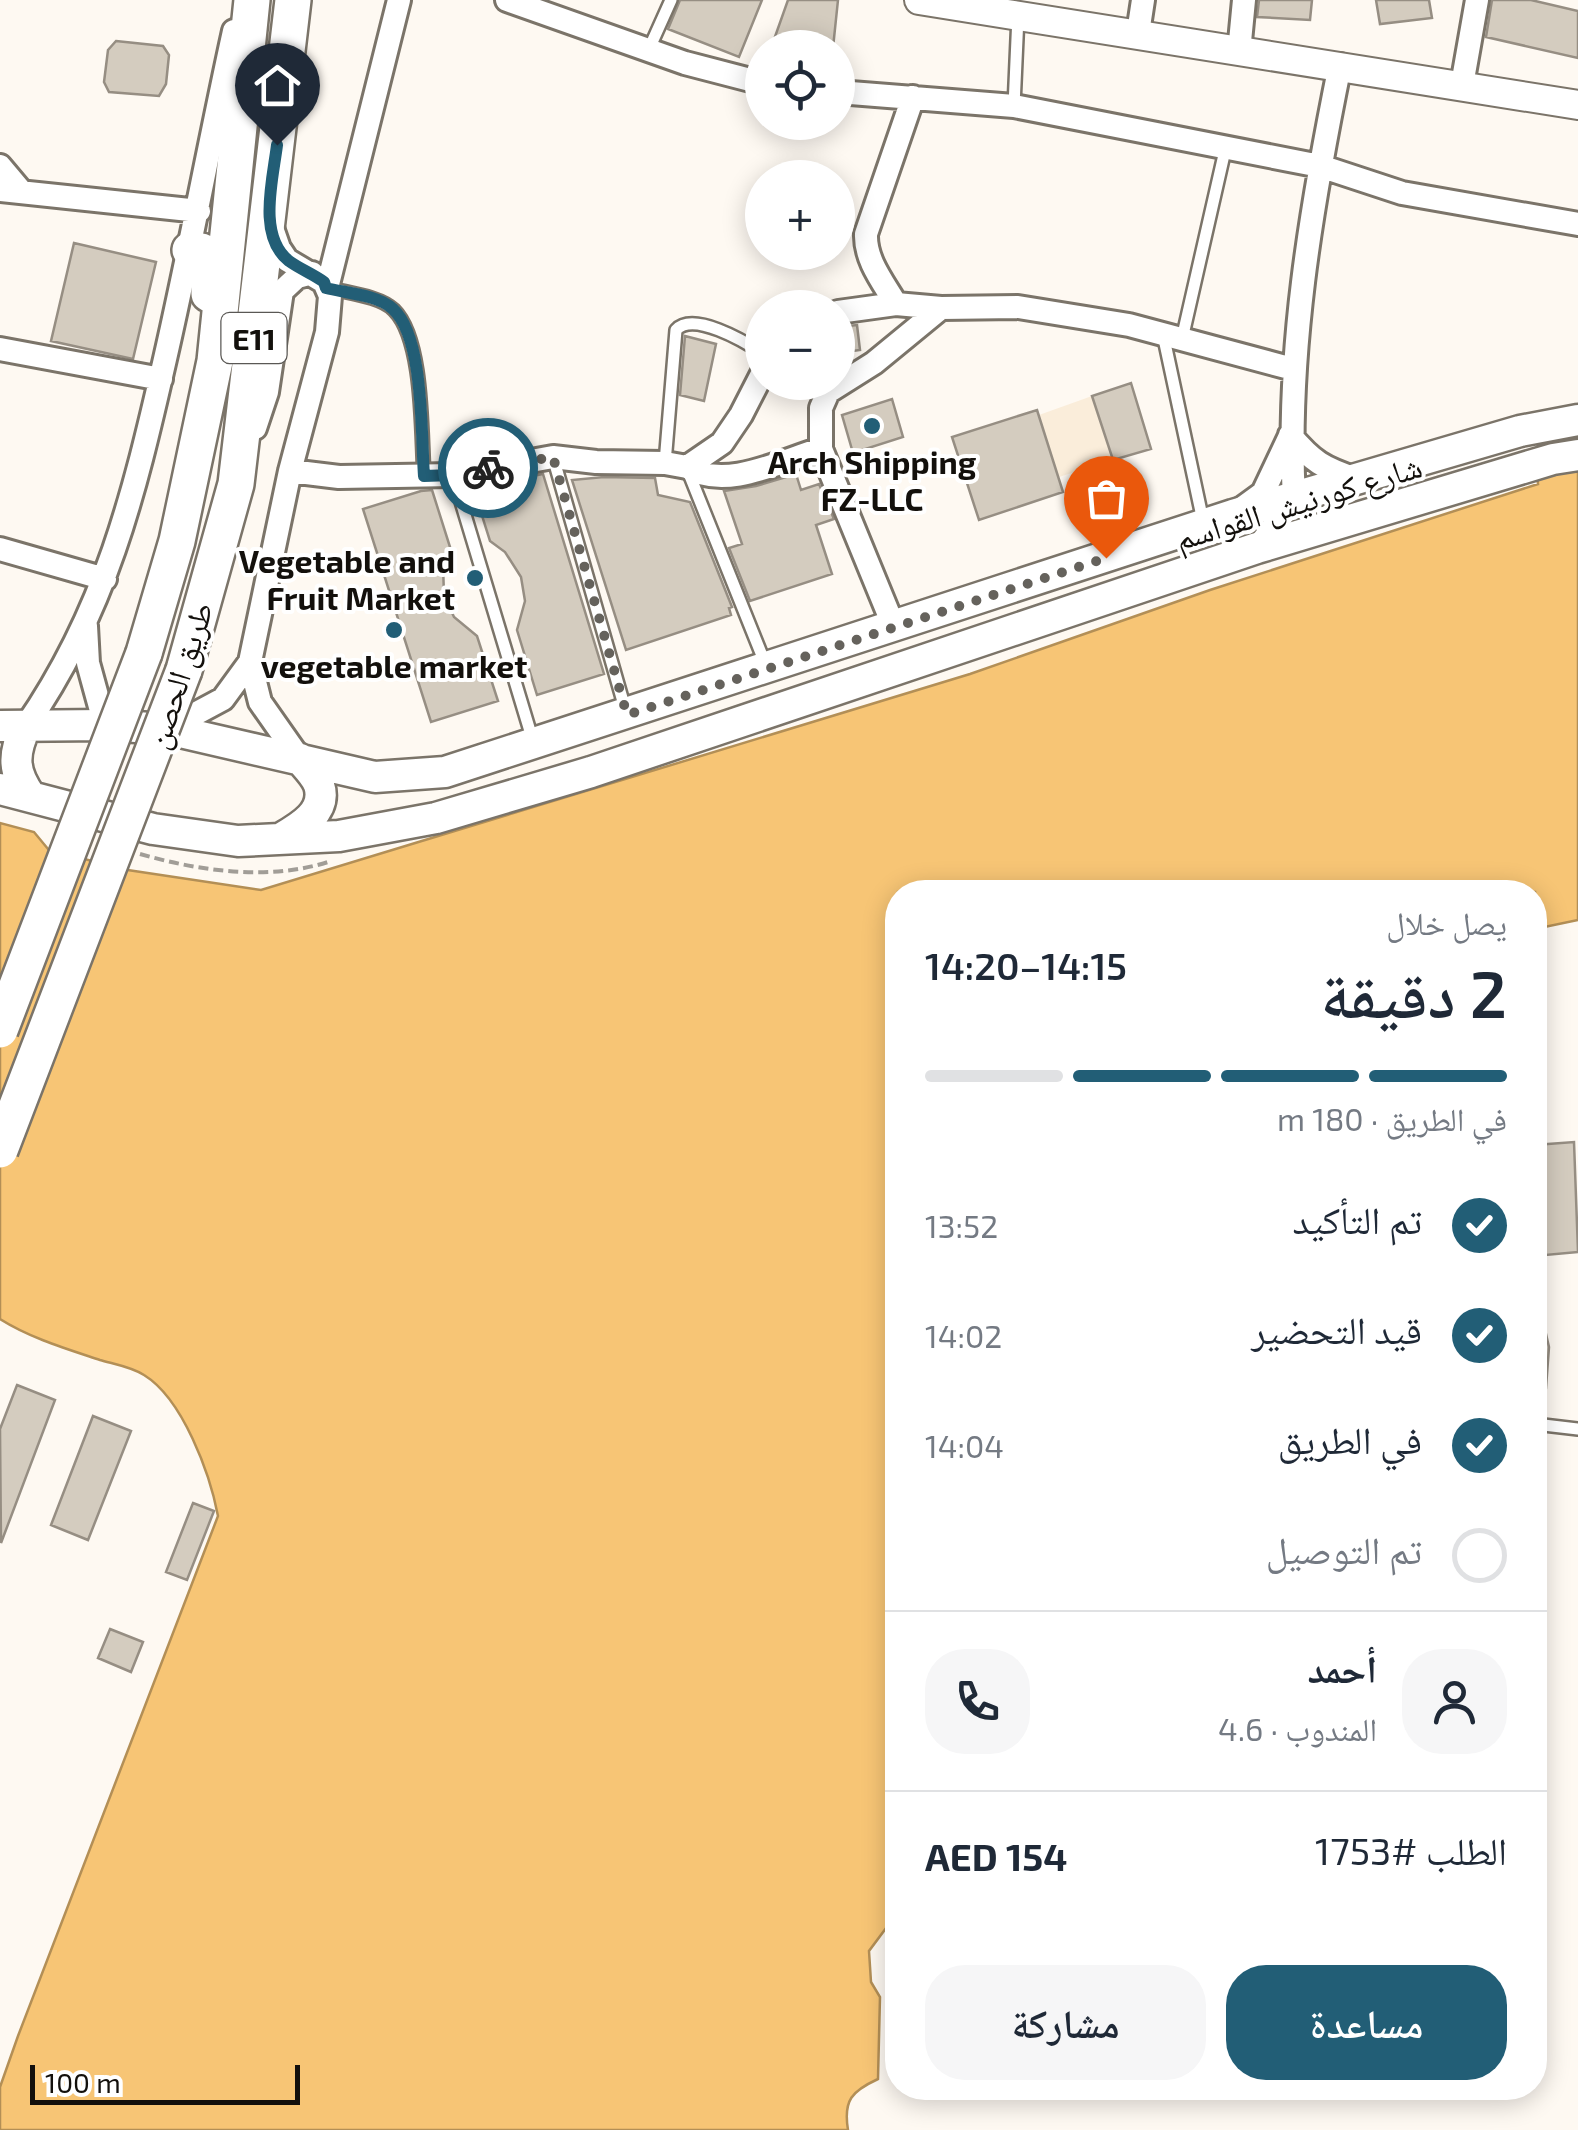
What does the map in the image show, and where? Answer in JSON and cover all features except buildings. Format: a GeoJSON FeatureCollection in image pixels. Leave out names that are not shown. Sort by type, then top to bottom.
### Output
{"type":"FeatureCollection","features":[{"type":"Feature","properties":{"kind":"main road","name":"طريق الحصن"},"geometry":{"type":"LineString","coordinates":[[0,1030],[144,654],[178,541],[214,361],[252,0]]}},
{"type":"Feature","properties":{"kind":"main road","name":"طريق الحصن"},"geometry":{"type":"LineString","coordinates":[[0,1150],[184,670],[236,484],[293,0]]}},
{"type":"Feature","properties":{"kind":"main road"},"geometry":{"type":"LineString","coordinates":[[144,654],[201,362],[210,284],[209,263],[201,252],[190,250]]}},
{"type":"Feature","properties":{"kind":"main road","name":"شارع كورنيش القواسم"},"geometry":{"type":"LineString","coordinates":[[13,726],[167,729],[374,778],[445,772],[535,746],[1233,515],[1520,431],[1578,420]]}},
{"type":"Feature","properties":{"kind":"main road","name":"شارع كورنيش القواسم"},"geometry":{"type":"LineString","coordinates":[[0,789],[154,830],[238,842],[339,836],[436,818],[1257,548],[1578,454]]}},
{"type":"Feature","properties":{"kind":"main road"},"geometry":{"type":"LineString","coordinates":[[13,726],[18,778],[32,797]]}},
{"type":"Feature","properties":{"kind":"main road"},"geometry":{"type":"LineString","coordinates":[[278,841],[303,826],[316,811],[320,798],[319,783],[300,759]]}},
{"type":"Feature","properties":{"kind":"street"},"geometry":{"type":"LineString","coordinates":[[13,726],[86,626],[139,475],[199,210],[241,0]]}},
{"type":"Feature","properties":{"kind":"street"},"geometry":{"type":"LineString","coordinates":[[319,281],[399,0]]}},
{"type":"Feature","properties":{"kind":"street"},"geometry":{"type":"LineString","coordinates":[[507,0],[745,81]]}},
{"type":"Feature","properties":{"kind":"street"},"geometry":{"type":"LineString","coordinates":[[919,0],[1009,10],[1240,52],[1578,105]]}},
{"type":"Feature","properties":{"kind":"street"},"geometry":{"type":"LineString","coordinates":[[1138,33],[1143,0]]}},
{"type":"Feature","properties":{"kind":"street"},"geometry":{"type":"LineString","coordinates":[[1240,52],[1244,0]]}},
{"type":"Feature","properties":{"kind":"street"},"geometry":{"type":"LineString","coordinates":[[1462,85],[1477,0]]}},
{"type":"Feature","properties":{"kind":"street"},"geometry":{"type":"LineString","coordinates":[[1257,548],[1294,500],[1290,435],[1293,369],[1320,166],[1340,65]]}},
{"type":"Feature","properties":{"kind":"street"},"geometry":{"type":"LineString","coordinates":[[855,93],[1014,106],[1320,166],[1402,193],[1578,224]]}},
{"type":"Feature","properties":{"kind":"street"},"geometry":{"type":"LineString","coordinates":[[896,304],[865,248],[866,234],[913,97]]}},
{"type":"Feature","properties":{"kind":"street"},"geometry":{"type":"LineString","coordinates":[[0,166],[10,190],[199,210]]}},
{"type":"Feature","properties":{"kind":"street"},"geometry":{"type":"LineString","coordinates":[[167,729],[223,699],[250,662],[290,471],[331,313],[319,281],[288,260],[278,248],[269,217]]}},
{"type":"Feature","properties":{"kind":"street"},"geometry":{"type":"LineString","coordinates":[[236,484],[267,392],[282,291],[296,277],[319,281]]}},
{"type":"Feature","properties":{"kind":"street"},"geometry":{"type":"LineString","coordinates":[[855,310],[896,304],[1018,307],[1129,325],[1293,369]]}},
{"type":"Feature","properties":{"kind":"street"},"geometry":{"type":"LineString","coordinates":[[855,371],[874,362],[941,308]]}},
{"type":"Feature","properties":{"kind":"street"},"geometry":{"type":"LineString","coordinates":[[0,349],[161,379]]}},
{"type":"Feature","properties":{"kind":"street"},"geometry":{"type":"LineString","coordinates":[[676,465],[722,443],[749,400]]}},
{"type":"Feature","properties":{"kind":"street"},"geometry":{"type":"LineString","coordinates":[[821,400],[821,449],[894,626]]}},
{"type":"Feature","properties":{"kind":"street"},"geometry":{"type":"LineString","coordinates":[[1290,435],[1323,468],[1358,480]]}},
{"type":"Feature","properties":{"kind":"street"},"geometry":{"type":"LineString","coordinates":[[1233,515],[1263,493],[1290,435]]}},
{"type":"Feature","properties":{"kind":"street"},"geometry":{"type":"LineString","coordinates":[[290,471],[338,477],[453,475],[553,457],[676,465],[701,476],[734,475],[821,449]]}},
{"type":"Feature","properties":{"kind":"street"},"geometry":{"type":"LineString","coordinates":[[0,549],[105,579]]}},
{"type":"Feature","properties":{"kind":"street"},"geometry":{"type":"LineString","coordinates":[[86,626],[88,663],[105,725]]}},
{"type":"Feature","properties":{"kind":"street"},"geometry":{"type":"LineString","coordinates":[[250,662],[260,702],[300,759]]}},
{"type":"Feature","properties":{"kind":"lane"},"geometry":{"type":"LineString","coordinates":[[650,49],[671,0]]}},
{"type":"Feature","properties":{"kind":"lane"},"geometry":{"type":"LineString","coordinates":[[1009,10],[1014,106]]}},
{"type":"Feature","properties":{"kind":"lane"},"geometry":{"type":"LineString","coordinates":[[1204,526],[1172,336],[1226,146]]}},
{"type":"Feature","properties":{"kind":"lane"},"geometry":{"type":"LineString","coordinates":[[319,281],[396,310],[416,359],[424,476]]}},
{"type":"Feature","properties":{"kind":"lane"},"geometry":{"type":"LineString","coordinates":[[745,343],[692,322],[676,330],[676,465],[767,669]]}},
{"type":"Feature","properties":{"kind":"lane"},"geometry":{"type":"LineString","coordinates":[[553,457],[627,715]]}},
{"type":"Feature","properties":{"kind":"lane"},"geometry":{"type":"LineString","coordinates":[[453,475],[535,746]]}},
{"type":"Feature","properties":{"kind":"lane"},"geometry":{"type":"LineString","coordinates":[[1547,1425],[1578,1429]]}},
{"type":"Feature","properties":{"kind":"shaded area"},"geometry":{"type":"Polygon","coordinates":[[[1092,396],[1113,460],[1059,477],[1039,415],[1092,396]]]}},
{"type":"Feature","properties":{"kind":"shaded area"},"geometry":{"type":"Polygon","coordinates":[[[1578,468],[1578,920],[1547,926],[1547,880],[885,880],[885,1929],[869,1951],[871,1982],[880,1997],[878,2079],[851,2098],[848,2130],[0,2130],[0,2087],[18,2036],[218,1516],[193,1439],[158,1386],[134,1370],[49,1343],[0,1319],[0,823],[34,832],[48,849],[121,869],[261,890],[970,674],[1210,590],[1538,484],[1537,475],[1578,468]]]}},
{"type":"Feature","properties":{"kind":"way so far"},"geometry":{"type":"LineString","coordinates":[[488,468],[553,457],[627,715],[1106,558]]}},
{"type":"Feature","properties":{"kind":"place","name":"Arch Shipping FZ-LLC"},"geometry":{"type":"Point","coordinates":[872,426]}},
{"type":"Feature","properties":{"kind":"place","name":"Vegetable and Fruit Market"},"geometry":{"type":"Point","coordinates":[475,578]}},
{"type":"Feature","properties":{"kind":"place","name":"vegetable market"},"geometry":{"type":"Point","coordinates":[394,630]}},
{"type":"Feature","properties":{"kind":"route"},"geometry":{"type":"LineString","coordinates":[[277,145],[269,217],[278,248],[288,260],[324,282],[326,288],[385,303],[396,310],[402,322],[416,359],[424,476],[488,468]]}}]}
